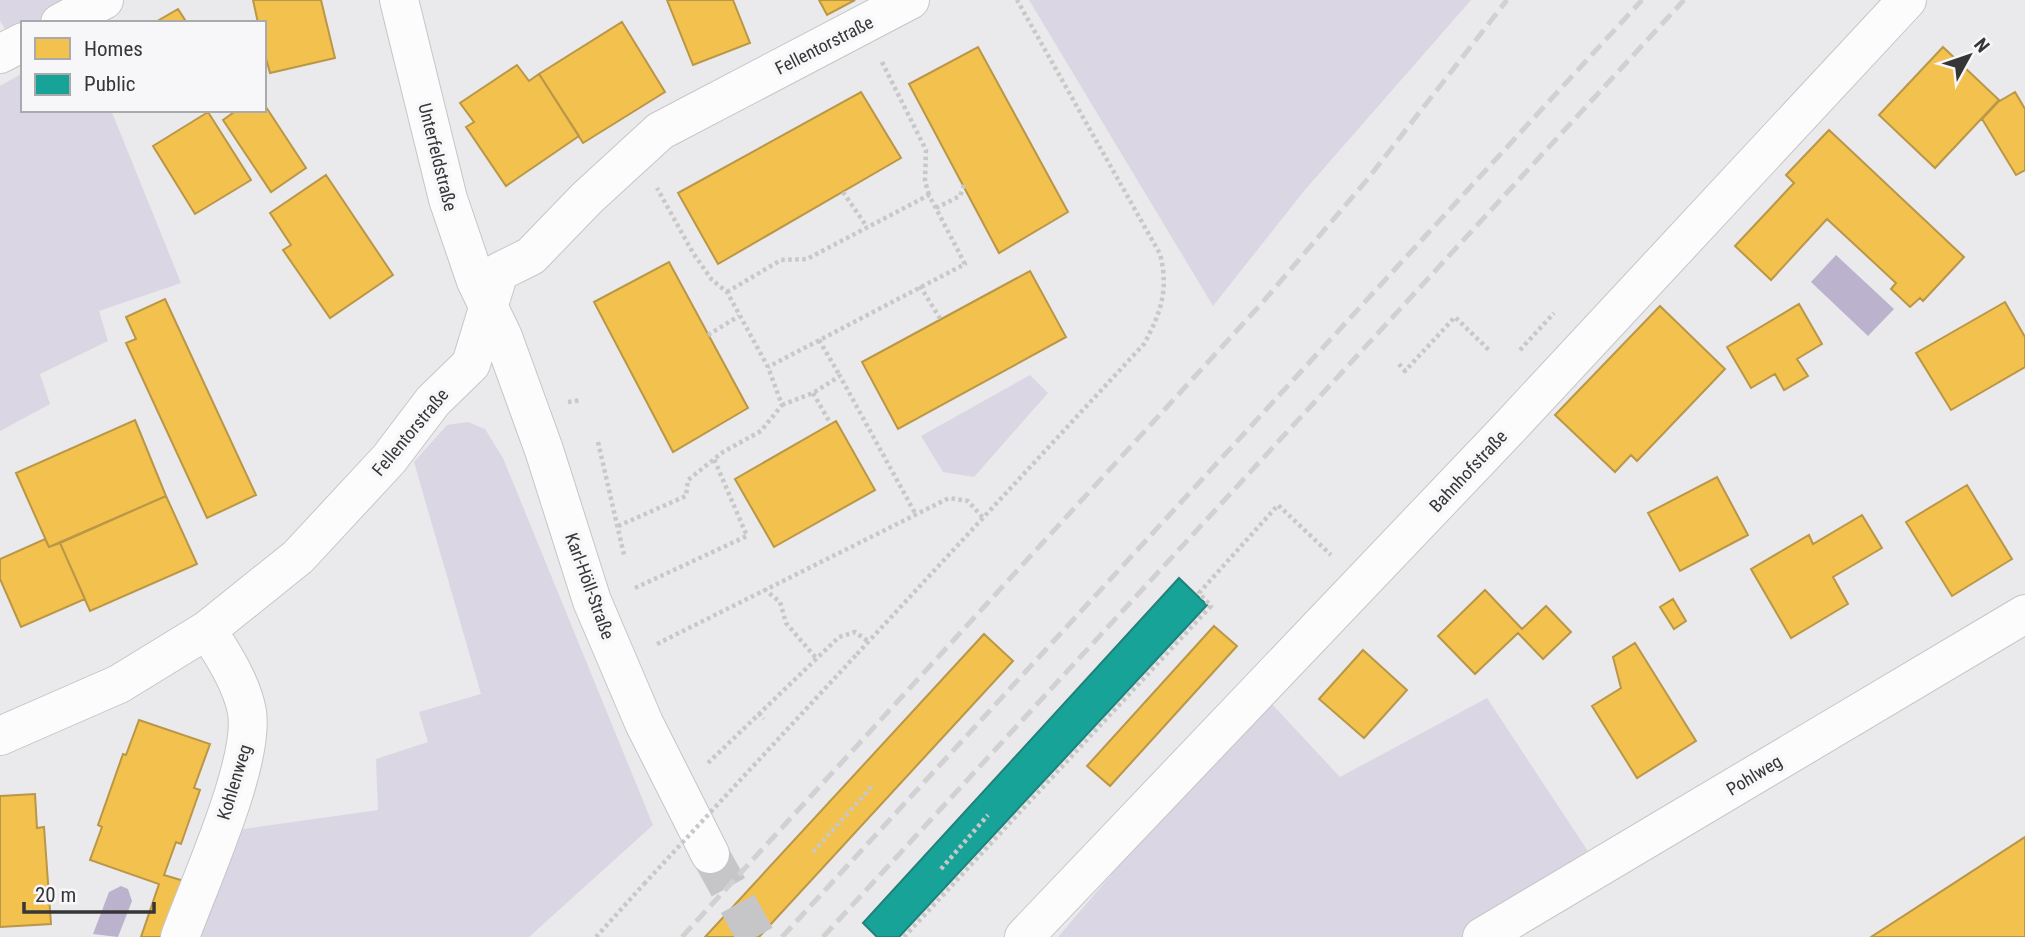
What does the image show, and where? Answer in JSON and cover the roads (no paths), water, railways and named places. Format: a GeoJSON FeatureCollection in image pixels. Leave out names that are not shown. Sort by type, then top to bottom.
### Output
{"type":"FeatureCollection","features":[{"type":"Feature","properties":{"kind":"street"},"geometry":{"type":"LineString","coordinates":[[64,21],[104,0]]}},
{"type":"Feature","properties":{"kind":"street","name":"Unterfeldstraße"},"geometry":{"type":"LineString","coordinates":[[399,0],[448,199],[487,310]]}},
{"type":"Feature","properties":{"kind":"street","name":"Fellentorstraße"},"geometry":{"type":"LineString","coordinates":[[0,736],[119,684],[207,631],[298,557],[389,459],[433,401],[471,365],[499,272],[531,256],[587,198],[660,131],[910,0]]}},
{"type":"Feature","properties":{"kind":"street","name":"Bahnhofstraße"},"geometry":{"type":"LineString","coordinates":[[1024,937],[1363,583],[1907,0]]}},
{"type":"Feature","properties":{"kind":"street"},"geometry":{"type":"LineString","coordinates":[[0,54],[21,43]]}},
{"type":"Feature","properties":{"kind":"street","name":"Karl-Höll-Straße"},"geometry":{"type":"LineString","coordinates":[[487,310],[503,337],[535,423],[592,601],[644,723],[710,854]]}},
{"type":"Feature","properties":{"kind":"street","name":"Pohlweg"},"geometry":{"type":"LineString","coordinates":[[1482,937],[2025,614]]}},
{"type":"Feature","properties":{"kind":"street","name":"Kohlenweg"},"geometry":{"type":"LineString","coordinates":[[180,937],[248,747],[247,711],[228,663],[207,631]]}},
{"type":"Feature","properties":{"kind":"tunnel"},"geometry":{"type":"LineString","coordinates":[[710,854],[756,937]]}},
{"type":"Feature","properties":{"kind":"railway"},"geometry":{"type":"LineString","coordinates":[[682,937],[1262,303],[1366,181],[1507,0]]}},
{"type":"Feature","properties":{"kind":"railway"},"geometry":{"type":"LineString","coordinates":[[782,937],[1642,0]]}},
{"type":"Feature","properties":{"kind":"railway"},"geometry":{"type":"LineString","coordinates":[[823,937],[1684,0]]}}]}
